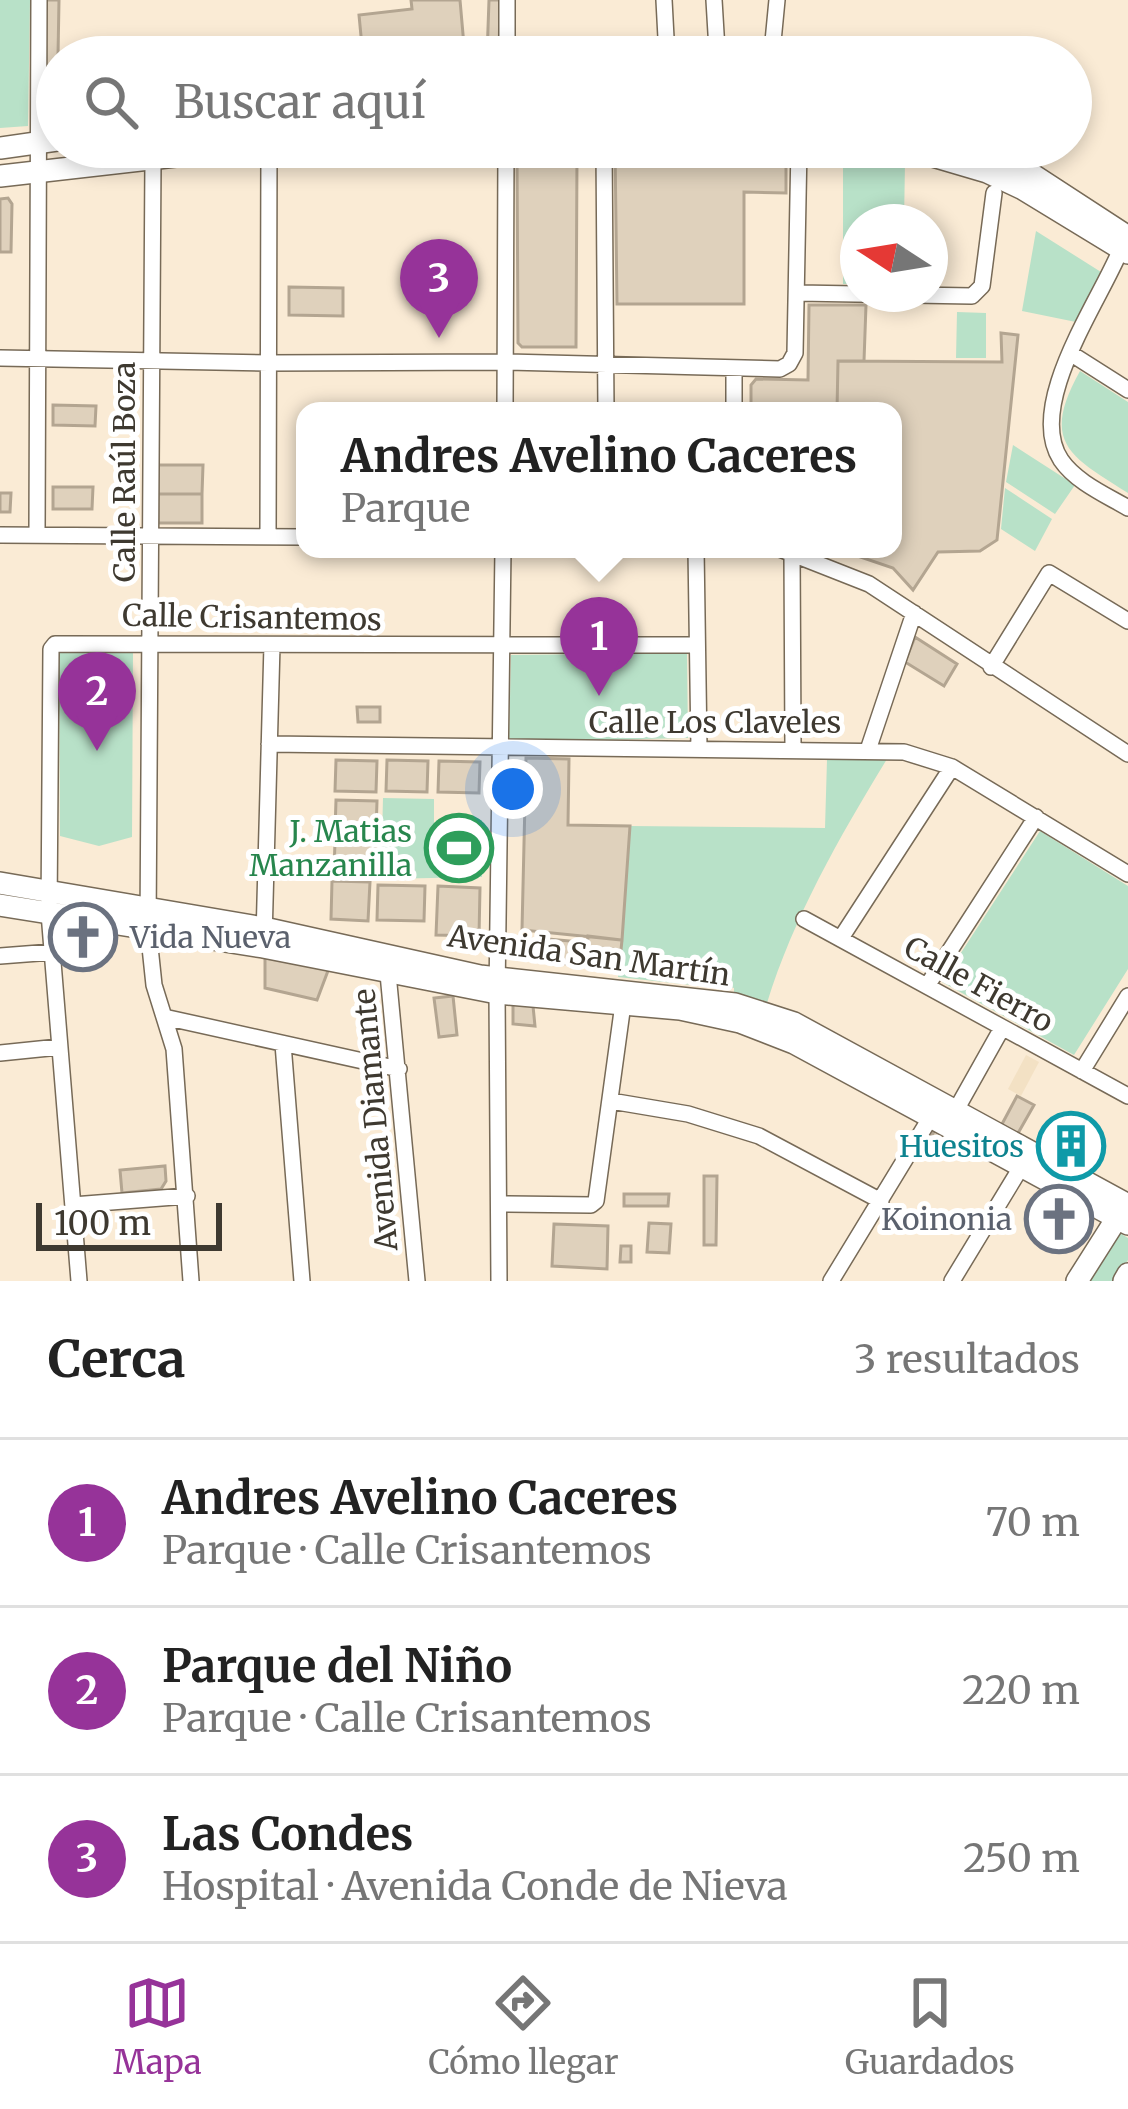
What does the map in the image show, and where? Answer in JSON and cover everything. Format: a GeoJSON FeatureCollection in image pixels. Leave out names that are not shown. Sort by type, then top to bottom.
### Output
{"type":"FeatureCollection","features":[{"type":"Feature","properties":{"kind":"main road"},"geometry":{"type":"LineString","coordinates":[[0,148],[36,143]]}},
{"type":"Feature","properties":{"kind":"main road"},"geometry":{"type":"LineString","coordinates":[[0,176],[51,168]]}},
{"type":"Feature","properties":{"kind":"main road"},"geometry":{"type":"LineString","coordinates":[[973,168],[1023,189],[1124,252]]}},
{"type":"Feature","properties":{"kind":"main road"},"geometry":{"type":"LineString","coordinates":[[1018,168],[1030,173],[1124,252]]}},
{"type":"Feature","properties":{"kind":"main road","name":"Avenida San Martín"},"geometry":{"type":"LineString","coordinates":[[0,883],[50,902],[264,937],[498,985],[715,1016],[772,1033],[1126,1210]]}},
{"type":"Feature","properties":{"kind":"main road","name":"Avenida San Martín"},"geometry":{"type":"LineString","coordinates":[[0,905],[50,902]]}},
{"type":"Feature","properties":{"kind":"main road","name":"Avenida San Martín"},"geometry":{"type":"LineString","coordinates":[[498,985],[735,1004],[794,1022],[956,1110],[1026,1159]]}},
{"type":"Feature","properties":{"kind":"main road"},"geometry":{"type":"LineString","coordinates":[[1077,1281],[1126,1210]]}},
{"type":"Feature","properties":{"kind":"street"},"geometry":{"type":"LineString","coordinates":[[39,0],[41,36]]}},
{"type":"Feature","properties":{"kind":"street"},"geometry":{"type":"LineString","coordinates":[[506,36],[507,0]]}},
{"type":"Feature","properties":{"kind":"street"},"geometry":{"type":"LineString","coordinates":[[664,0],[667,36]]}},
{"type":"Feature","properties":{"kind":"street"},"geometry":{"type":"LineString","coordinates":[[714,0],[716,36]]}},
{"type":"Feature","properties":{"kind":"street"},"geometry":{"type":"LineString","coordinates":[[774,36],[777,0]]}},
{"type":"Feature","properties":{"kind":"street","name":"Calle Raúl Boza"},"geometry":{"type":"LineString","coordinates":[[153,168],[148,918],[154,985],[174,1049],[191,1281]]}},
{"type":"Feature","properties":{"kind":"street"},"geometry":{"type":"LineString","coordinates":[[268,536],[269,168]]}},
{"type":"Feature","properties":{"kind":"street"},"geometry":{"type":"LineString","coordinates":[[505,402],[506,168]]}},
{"type":"Feature","properties":{"kind":"street"},"geometry":{"type":"LineString","coordinates":[[604,168],[606,402]]}},
{"type":"Feature","properties":{"kind":"street"},"geometry":{"type":"LineString","coordinates":[[0,358],[785,367],[795,353],[799,168]]}},
{"type":"Feature","properties":{"kind":"street"},"geometry":{"type":"LineString","coordinates":[[37,534],[38,169]]}},
{"type":"Feature","properties":{"kind":"street"},"geometry":{"type":"LineString","coordinates":[[798,293],[976,294],[982,286],[994,194]]}},
{"type":"Feature","properties":{"kind":"street"},"geometry":{"type":"LineString","coordinates":[[1124,252],[1070,353],[1052,418],[1058,454],[1083,481],[1128,508]]}},
{"type":"Feature","properties":{"kind":"street"},"geometry":{"type":"LineString","coordinates":[[1070,353],[1128,390]]}},
{"type":"Feature","properties":{"kind":"street"},"geometry":{"type":"LineString","coordinates":[[734,368],[734,402]]}},
{"type":"Feature","properties":{"kind":"street"},"geometry":{"type":"LineString","coordinates":[[0,535],[296,537]]}},
{"type":"Feature","properties":{"kind":"street"},"geometry":{"type":"LineString","coordinates":[[500,1281],[503,558]]}},
{"type":"Feature","properties":{"kind":"street"},"geometry":{"type":"LineString","coordinates":[[696,558],[699,748]]}},
{"type":"Feature","properties":{"kind":"street"},"geometry":{"type":"LineString","coordinates":[[786,558],[794,748]]}},
{"type":"Feature","properties":{"kind":"street"},"geometry":{"type":"LineString","coordinates":[[804,558],[869,584],[1128,754]]}},
{"type":"Feature","properties":{"kind":"street"},"geometry":{"type":"LineString","coordinates":[[991,668],[1049,573],[1128,621]]}},
{"type":"Feature","properties":{"kind":"street"},"geometry":{"type":"LineString","coordinates":[[868,750],[914,613]]}},
{"type":"Feature","properties":{"kind":"street","name":"Calle Crisantemos"},"geometry":{"type":"LineString","coordinates":[[50,902],[51,649],[55,644],[697,645]]}},
{"type":"Feature","properties":{"kind":"street"},"geometry":{"type":"LineString","coordinates":[[264,937],[272,645]]}},
{"type":"Feature","properties":{"kind":"street","name":"Calle Los Claveles"},"geometry":{"type":"LineString","coordinates":[[269,744],[904,752],[952,767],[1128,874]]}},
{"type":"Feature","properties":{"kind":"street"},"geometry":{"type":"LineString","coordinates":[[841,938],[952,767]]}},
{"type":"Feature","properties":{"kind":"street"},"geometry":{"type":"LineString","coordinates":[[927,986],[1036,817]]}},
{"type":"Feature","properties":{"kind":"street"},"geometry":{"type":"LineString","coordinates":[[50,902],[79,1281]]}},
{"type":"Feature","properties":{"kind":"street","name":"Calle Fierro"},"geometry":{"type":"LineString","coordinates":[[804,919],[1128,1096]]}},
{"type":"Feature","properties":{"kind":"street"},"geometry":{"type":"LineString","coordinates":[[0,956],[52,952]]}},
{"type":"Feature","properties":{"kind":"street","name":"Avenida Diamante"},"geometry":{"type":"LineString","coordinates":[[387,963],[417,1281]]}},
{"type":"Feature","properties":{"kind":"street"},"geometry":{"type":"LineString","coordinates":[[1082,1071],[1128,996]]}},
{"type":"Feature","properties":{"kind":"street"},"geometry":{"type":"LineString","coordinates":[[500,1204],[591,1205],[599,1195],[623,1004]]}},
{"type":"Feature","properties":{"kind":"street"},"geometry":{"type":"LineString","coordinates":[[164,1017],[399,1069]]}},
{"type":"Feature","properties":{"kind":"street"},"geometry":{"type":"LineString","coordinates":[[956,1110],[1002,1028]]}},
{"type":"Feature","properties":{"kind":"street"},"geometry":{"type":"LineString","coordinates":[[283,1044],[302,1281]]}},
{"type":"Feature","properties":{"kind":"street"},"geometry":{"type":"LineString","coordinates":[[0,1053],[59,1047]]}},
{"type":"Feature","properties":{"kind":"street"},"geometry":{"type":"LineString","coordinates":[[611,1101],[688,1114],[759,1136],[881,1201]]}},
{"type":"Feature","properties":{"kind":"street"},"geometry":{"type":"LineString","coordinates":[[830,1281],[932,1115]]}},
{"type":"Feature","properties":{"kind":"street"},"geometry":{"type":"LineString","coordinates":[[952,1281],[1026,1159]]}},
{"type":"Feature","properties":{"kind":"street"},"geometry":{"type":"LineString","coordinates":[[73,1205],[188,1196]]}},
{"type":"Feature","properties":{"kind":"shaded area"},"geometry":{"type":"Polygon","coordinates":[[[1026,1055],[1039,1062],[1021,1096],[1008,1089],[1026,1055]]]}},
{"type":"Feature","properties":{"kind":"green space"},"geometry":{"type":"Polygon","coordinates":[[[0,0],[30,0],[28,126],[0,128],[0,0]]]}},
{"type":"Feature","properties":{"kind":"green space"},"geometry":{"type":"Polygon","coordinates":[[[843,168],[905,168],[904,204],[843,204],[843,168]]]}},
{"type":"Feature","properties":{"kind":"green space"},"geometry":{"type":"Polygon","coordinates":[[[1036,231],[1101,272],[1076,322],[1022,311],[1036,231]]]}},
{"type":"Feature","properties":{"kind":"green space"},"geometry":{"type":"Polygon","coordinates":[[[957,312],[986,313],[986,358],[956,358],[957,312]]]}},
{"type":"Feature","properties":{"kind":"green space"},"geometry":{"type":"Polygon","coordinates":[[[1080,371],[1128,402],[1128,493],[1090,468],[1067,445],[1062,415],[1080,371]]]}},
{"type":"Feature","properties":{"kind":"green space"},"geometry":{"type":"Polygon","coordinates":[[[1013,445],[1075,485],[1055,514],[1006,482],[1013,445]]]}},
{"type":"Feature","properties":{"kind":"green space"},"geometry":{"type":"Polygon","coordinates":[[[1005,488],[1052,519],[1035,551],[1001,529],[1005,488]]]}},
{"type":"Feature","properties":{"kind":"green space"},"geometry":{"type":"Polygon","coordinates":[[[59,653],[133,653],[132,837],[99,846],[60,836],[59,653]]]}},
{"type":"Feature","properties":{"kind":"green space"},"geometry":{"type":"Polygon","coordinates":[[[687,653],[688,738],[509,742],[511,655],[687,653]]]}},
{"type":"Feature","properties":{"kind":"green space"},"geometry":{"type":"Polygon","coordinates":[[[887,759],[804,908],[767,1003],[734,994],[734,988],[721,985],[618,977],[630,826],[825,828],[827,760],[887,759]]]}},
{"type":"Feature","properties":{"kind":"green space","name":"J. Matias Manzanilla"},"geometry":{"type":"Polygon","coordinates":[[[383,798],[434,799],[434,869],[436,820],[482,820],[482,877],[381,879],[383,798]]]}},
{"type":"Feature","properties":{"kind":"green space"},"geometry":{"type":"Polygon","coordinates":[[[1040,831],[1128,886],[1128,969],[1074,1055],[942,982],[1040,831]]]}},
{"type":"Feature","properties":{"kind":"green space"},"geometry":{"type":"Polygon","coordinates":[[[1115,1230],[1128,1238],[1128,1260],[1115,1281],[1083,1281],[1115,1230]]]}},
{"type":"Feature","properties":{"kind":"building"},"geometry":{"type":"Polygon","coordinates":[[[45,0],[59,0],[58,36],[45,36],[45,0]]]}},
{"type":"Feature","properties":{"kind":"building"},"geometry":{"type":"Polygon","coordinates":[[[411,0],[460,0],[463,36],[361,36],[359,15],[412,9],[411,0]]]}},
{"type":"Feature","properties":{"kind":"building"},"geometry":{"type":"Polygon","coordinates":[[[489,0],[500,0],[499,36],[488,36],[489,0]]]}},
{"type":"Feature","properties":{"kind":"building"},"geometry":{"type":"Polygon","coordinates":[[[517,168],[577,168],[576,347],[522,347],[518,343],[517,168]]]}},
{"type":"Feature","properties":{"kind":"building"},"geometry":{"type":"Polygon","coordinates":[[[615,168],[786,168],[786,193],[744,192],[744,304],[617,304],[615,168]]]}},
{"type":"Feature","properties":{"kind":"building"},"geometry":{"type":"Polygon","coordinates":[[[8,198],[12,204],[11,252],[0,252],[0,199],[8,198]]]}},
{"type":"Feature","properties":{"kind":"building"},"geometry":{"type":"Polygon","coordinates":[[[289,287],[343,288],[343,316],[289,315],[289,287]]]}},
{"type":"Feature","properties":{"kind":"building"},"geometry":{"type":"Polygon","coordinates":[[[809,305],[840,305],[840,312],[866,312],[864,361],[838,361],[837,402],[751,402],[751,385],[756,379],[808,380],[809,305]]]}},
{"type":"Feature","properties":{"kind":"building"},"geometry":{"type":"Polygon","coordinates":[[[1001,333],[1018,335],[997,540],[980,551],[938,552],[913,590],[893,568],[864,558],[902,558],[902,402],[837,402],[838,361],[1002,362],[1001,333]]]}},
{"type":"Feature","properties":{"kind":"building"},"geometry":{"type":"Polygon","coordinates":[[[53,405],[96,406],[95,426],[53,425],[53,405]]]}},
{"type":"Feature","properties":{"kind":"building"},"geometry":{"type":"Polygon","coordinates":[[[158,465],[203,465],[202,494],[158,494],[158,465]]]}},
{"type":"Feature","properties":{"kind":"building"},"geometry":{"type":"Polygon","coordinates":[[[53,487],[93,487],[92,509],[53,509],[53,487]]]}},
{"type":"Feature","properties":{"kind":"building"},"geometry":{"type":"Polygon","coordinates":[[[0,493],[11,493],[10,512],[0,512],[0,493]]]}},
{"type":"Feature","properties":{"kind":"building"},"geometry":{"type":"Polygon","coordinates":[[[158,494],[202,494],[202,523],[158,523],[158,494]]]}},
{"type":"Feature","properties":{"kind":"building"},"geometry":{"type":"Polygon","coordinates":[[[915,637],[957,664],[944,686],[905,662],[915,637]]]}},
{"type":"Feature","properties":{"kind":"building"},"geometry":{"type":"Polygon","coordinates":[[[357,707],[380,707],[380,722],[358,722],[357,707]]]}},
{"type":"Feature","properties":{"kind":"building"},"geometry":{"type":"Polygon","coordinates":[[[526,758],[569,759],[568,825],[630,826],[622,940],[522,930],[526,758]]]}},
{"type":"Feature","properties":{"kind":"building"},"geometry":{"type":"Polygon","coordinates":[[[336,760],[377,761],[376,792],[335,791],[336,760]]]}},
{"type":"Feature","properties":{"kind":"building"},"geometry":{"type":"Polygon","coordinates":[[[387,760],[428,761],[427,792],[386,791],[387,760]]]}},
{"type":"Feature","properties":{"kind":"building"},"geometry":{"type":"Polygon","coordinates":[[[439,761],[480,762],[479,793],[438,792],[439,761]]]}},
{"type":"Feature","properties":{"kind":"building"},"geometry":{"type":"Polygon","coordinates":[[[336,800],[377,801],[376,832],[335,831],[336,800]]]}},
{"type":"Feature","properties":{"kind":"building"},"geometry":{"type":"Polygon","coordinates":[[[335,841],[375,842],[375,873],[334,872],[335,841]]]}},
{"type":"Feature","properties":{"kind":"building"},"geometry":{"type":"Polygon","coordinates":[[[332,881],[370,882],[368,921],[331,919],[332,881]]]}},
{"type":"Feature","properties":{"kind":"building"},"geometry":{"type":"Polygon","coordinates":[[[378,885],[425,886],[424,921],[377,920],[378,885]]]}},
{"type":"Feature","properties":{"kind":"building"},"geometry":{"type":"Polygon","coordinates":[[[438,886],[480,888],[479,936],[436,935],[438,886]]]}},
{"type":"Feature","properties":{"kind":"building","name":"Vida Nueva"},"geometry":{"type":"Polygon","coordinates":[[[66,924],[103,930],[99,950],[63,944],[66,924]]]}},
{"type":"Feature","properties":{"kind":"building"},"geometry":{"type":"Polygon","coordinates":[[[588,936],[622,940],[621,950],[587,947],[588,936]]]}},
{"type":"Feature","properties":{"kind":"building"},"geometry":{"type":"Polygon","coordinates":[[[548,939],[581,942],[579,965],[546,962],[548,939]]]}},
{"type":"Feature","properties":{"kind":"building"},"geometry":{"type":"Polygon","coordinates":[[[265,955],[329,968],[317,1000],[265,988],[265,955]]]}},
{"type":"Feature","properties":{"kind":"building"},"geometry":{"type":"Polygon","coordinates":[[[453,996],[457,1035],[439,1037],[434,998],[453,996]]]}},
{"type":"Feature","properties":{"kind":"building"},"geometry":{"type":"Polygon","coordinates":[[[513,1003],[533,1006],[535,1026],[513,1024],[513,1003]]]}},
{"type":"Feature","properties":{"kind":"building"},"geometry":{"type":"Polygon","coordinates":[[[1017,1096],[1034,1105],[1017,1135],[1001,1126],[1017,1096]]]}},
{"type":"Feature","properties":{"kind":"building","name":"Huesitos"},"geometry":{"type":"Polygon","coordinates":[[[1073,1126],[1087,1136],[1069,1164],[1055,1155],[1073,1126]]]}},
{"type":"Feature","properties":{"kind":"building"},"geometry":{"type":"Polygon","coordinates":[[[935,1130],[955,1142],[946,1156],[926,1145],[935,1130]]]}},
{"type":"Feature","properties":{"kind":"building"},"geometry":{"type":"Polygon","coordinates":[[[165,1166],[161,1189],[122,1193],[120,1170],[165,1166]]]}},
{"type":"Feature","properties":{"kind":"building"},"geometry":{"type":"Polygon","coordinates":[[[704,1176],[717,1176],[716,1245],[704,1245],[704,1176]]]}},
{"type":"Feature","properties":{"kind":"building"},"geometry":{"type":"Polygon","coordinates":[[[624,1194],[669,1194],[668,1206],[624,1206],[624,1194]]]}},
{"type":"Feature","properties":{"kind":"building","name":"Koinonia"},"geometry":{"type":"Polygon","coordinates":[[[1062,1202],[1073,1208],[1056,1237],[1045,1231],[1062,1202]]]}},
{"type":"Feature","properties":{"kind":"building"},"geometry":{"type":"Polygon","coordinates":[[[649,1223],[671,1224],[669,1253],[647,1252],[649,1223]]]}},
{"type":"Feature","properties":{"kind":"building"},"geometry":{"type":"Polygon","coordinates":[[[554,1224],[608,1226],[607,1269],[552,1266],[554,1224]]]}},
{"type":"Feature","properties":{"kind":"building"},"geometry":{"type":"Polygon","coordinates":[[[621,1246],[631,1246],[631,1262],[620,1262],[621,1246]]]}},
{"type":"Feature","properties":{"kind":"place","name":"Las Condes"},"geometry":{"type":"Point","coordinates":[439,338]}},
{"type":"Feature","properties":{"kind":"place","name":"Andres Avelino Caceres"},"geometry":{"type":"Point","coordinates":[599,696]}},
{"type":"Feature","properties":{"kind":"place","name":"Parque del Niño"},"geometry":{"type":"Point","coordinates":[97,751]}},
{"type":"Feature","properties":{"kind":"place","name":"J. Matias Manzanilla"},"geometry":{"type":"Point","coordinates":[459,848]}},
{"type":"Feature","properties":{"kind":"place","name":"Vida Nueva"},"geometry":{"type":"Point","coordinates":[83,937]}},
{"type":"Feature","properties":{"kind":"place","name":"Huesitos"},"geometry":{"type":"Point","coordinates":[1071,1146]}},
{"type":"Feature","properties":{"kind":"place","name":"Koinonia"},"geometry":{"type":"Point","coordinates":[1059,1219]}}]}
